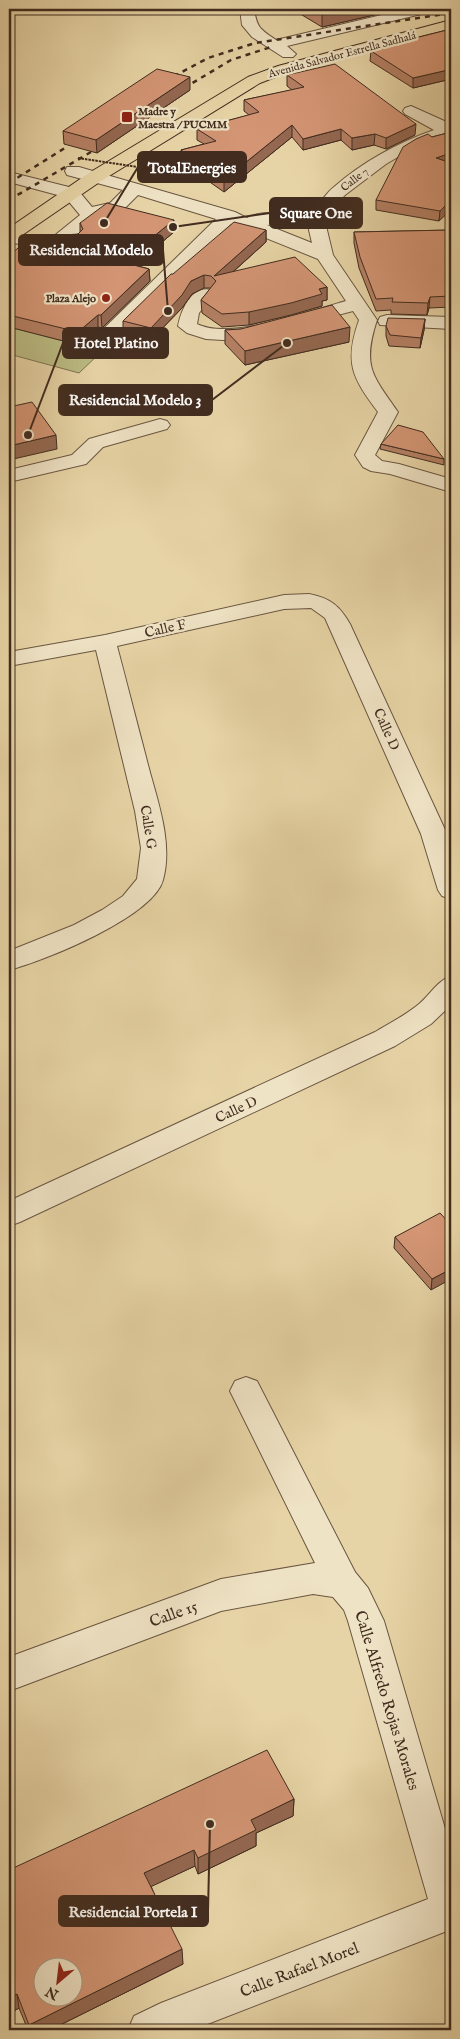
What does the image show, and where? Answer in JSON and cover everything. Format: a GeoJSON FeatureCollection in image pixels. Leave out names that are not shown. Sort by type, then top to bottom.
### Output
{"type":"FeatureCollection","features":[{"type":"Feature","properties":{"kind":"main road","name":"Avenida Salvador Estrella Sadhalá"},"geometry":{"type":"LineString","coordinates":[[243,68],[288,54],[451,13]]}},
{"type":"Feature","properties":{"kind":"main road","name":"Avenida Salvador Estrella Sadhalá"},"geometry":{"type":"LineString","coordinates":[[9,237],[55,203],[95,177],[254,80],[283,69],[451,24]]}},
{"type":"Feature","properties":{"kind":"main road"},"geometry":{"type":"LineString","coordinates":[[32,197],[75,165],[95,158]]}},
{"type":"Feature","properties":{"kind":"street"},"geometry":{"type":"LineString","coordinates":[[247,9],[248,24],[273,45],[288,54]]}},
{"type":"Feature","properties":{"kind":"street"},"geometry":{"type":"LineString","coordinates":[[273,45],[425,9]]}},
{"type":"Feature","properties":{"kind":"street"},"geometry":{"type":"LineString","coordinates":[[411,111],[450,134]]}},
{"type":"Feature","properties":{"kind":"street","name":"Calle 7"},"geometry":{"type":"LineString","coordinates":[[321,210],[339,190],[391,153],[429,136],[450,134]]}},
{"type":"Feature","properties":{"kind":"street"},"geometry":{"type":"LineString","coordinates":[[75,165],[95,177],[235,218],[283,235],[324,254]]}},
{"type":"Feature","properties":{"kind":"street"},"geometry":{"type":"LineString","coordinates":[[9,176],[71,193],[90,215]]}},
{"type":"Feature","properties":{"kind":"street"},"geometry":{"type":"LineString","coordinates":[[9,237],[29,241],[66,241],[96,211],[116,212],[134,189]]}},
{"type":"Feature","properties":{"kind":"street"},"geometry":{"type":"LineString","coordinates":[[9,191],[55,203]]}},
{"type":"Feature","properties":{"kind":"street"},"geometry":{"type":"LineString","coordinates":[[95,348],[235,218],[298,218],[321,210],[318,230],[324,254],[363,312],[360,341],[364,377],[388,412],[365,455],[368,461],[378,467],[392,468],[451,486]]}},
{"type":"Feature","properties":{"kind":"street"},"geometry":{"type":"LineString","coordinates":[[205,294],[190,312],[187,326],[200,334],[220,337],[363,312],[451,323]]}},
{"type":"Feature","properties":{"kind":"street"},"geometry":{"type":"LineString","coordinates":[[9,476],[79,460],[96,442],[160,425]]}},
{"type":"Feature","properties":{"kind":"street","name":"Calle F"},"geometry":{"type":"LineString","coordinates":[[9,659],[105,642],[284,602],[299,600],[321,603]]}},
{"type":"Feature","properties":{"kind":"street","name":"Calle D"},"geometry":{"type":"LineString","coordinates":[[321,603],[334,611],[340,624],[434,834],[451,890]]}},
{"type":"Feature","properties":{"kind":"street","name":"Calle G"},"geometry":{"type":"LineString","coordinates":[[9,961],[56,943],[112,916],[132,902],[150,881],[154,848],[148,810],[105,642]]}},
{"type":"Feature","properties":{"kind":"street","name":"Calle D"},"geometry":{"type":"LineString","coordinates":[[9,1214],[385,1039],[424,1016],[440,1001],[451,986]]}},
{"type":"Feature","properties":{"kind":"street","name":"Calle Alfredo Rojas Morales"},"geometry":{"type":"LineString","coordinates":[[246,1391],[343,1583],[356,1599],[366,1621],[451,1912]]}},
{"type":"Feature","properties":{"kind":"street","name":"Calle 15"},"geometry":{"type":"LineString","coordinates":[[9,1674],[221,1595],[313,1578],[343,1583]]}},
{"type":"Feature","properties":{"kind":"street","name":"Calle Rafael Morel"},"geometry":{"type":"LineString","coordinates":[[148,2030],[174,2017],[451,1912]]}},
{"type":"Feature","properties":{"kind":"path"},"geometry":{"type":"LineString","coordinates":[[75,165],[138,167]]}},
{"type":"Feature","properties":{"kind":"green space"},"geometry":{"type":"Polygon","coordinates":[[[9,327],[79,345],[78,347],[100,353],[79,373],[9,354],[9,327]]]}},
{"type":"Feature","properties":{"kind":"building"},"geometry":{"type":"Polygon","coordinates":[[[316,9],[339,9],[322,13],[316,9]]]}},
{"type":"Feature","properties":{"kind":"building"},"geometry":{"type":"Polygon","coordinates":[[[451,29],[451,72],[448,70],[413,78],[371,51],[411,39],[451,29]]]}},
{"type":"Feature","properties":{"kind":"building"},"geometry":{"type":"Polygon","coordinates":[[[335,64],[416,124],[386,138],[375,134],[352,138],[341,129],[303,139],[292,125],[224,180],[181,150],[216,141],[197,129],[259,112],[244,100],[304,87],[287,75],[335,64]]]}},
{"type":"Feature","properties":{"kind":"building"},"geometry":{"type":"Polygon","coordinates":[[[157,69],[190,77],[96,140],[63,131],[157,69]]]}},
{"type":"Feature","properties":{"kind":"building"},"geometry":{"type":"Polygon","coordinates":[[[451,132],[451,153],[436,158],[451,163],[451,200],[440,211],[376,200],[403,147],[428,134],[432,137],[451,132]]]}},
{"type":"Feature","properties":{"kind":"building"},"geometry":{"type":"Polygon","coordinates":[[[107,203],[174,220],[122,262],[149,269],[101,315],[98,315],[78,332],[9,315],[9,256],[28,239],[50,245],[64,235],[78,234],[83,229],[80,223],[107,203]]]}},
{"type":"Feature","properties":{"kind":"building"},"geometry":{"type":"Polygon","coordinates":[[[234,222],[266,230],[214,276],[295,257],[327,287],[319,289],[322,294],[249,312],[222,314],[201,300],[216,281],[211,276],[204,275],[191,281],[182,295],[151,328],[123,321],[171,274],[234,222]]]}},
{"type":"Feature","properties":{"kind":"building"},"geometry":{"type":"Polygon","coordinates":[[[451,230],[451,296],[430,297],[428,303],[392,302],[393,298],[376,299],[360,257],[354,232],[451,230]]]}},
{"type":"Feature","properties":{"kind":"building"},"geometry":{"type":"Polygon","coordinates":[[[332,305],[350,327],[245,351],[225,330],[241,329],[332,305]]]}},
{"type":"Feature","properties":{"kind":"building"},"geometry":{"type":"Polygon","coordinates":[[[388,318],[425,319],[421,338],[390,335],[386,326],[388,318]]]}},
{"type":"Feature","properties":{"kind":"building"},"geometry":{"type":"Polygon","coordinates":[[[32,402],[56,435],[9,446],[9,407],[32,402]]]}},
{"type":"Feature","properties":{"kind":"building"},"geometry":{"type":"Polygon","coordinates":[[[398,425],[423,432],[444,459],[381,444],[398,425]]]}},
{"type":"Feature","properties":{"kind":"building"},"geometry":{"type":"Polygon","coordinates":[[[440,1213],[451,1225],[451,1269],[432,1279],[395,1237],[440,1213]]]}},
{"type":"Feature","properties":{"kind":"building"},"geometry":{"type":"Polygon","coordinates":[[[267,1750],[294,1799],[251,1820],[256,1830],[198,1858],[194,1850],[144,1873],[182,1949],[82,1999],[82,1956],[32,1956],[32,2006],[67,2006],[29,2025],[17,1994],[9,1998],[9,1870],[267,1750]]]}},
{"type":"Feature","properties":{"kind":"railway"},"geometry":{"type":"LineString","coordinates":[[165,81],[208,58],[255,43],[451,13]]}},
{"type":"Feature","properties":{"kind":"railway"},"geometry":{"type":"LineString","coordinates":[[184,88],[231,60],[274,46]]}},
{"type":"Feature","properties":{"kind":"railway"},"geometry":{"type":"LineString","coordinates":[[9,183],[68,146]]}},
{"type":"Feature","properties":{"kind":"railway"},"geometry":{"type":"LineString","coordinates":[[9,200],[91,152]]}},
{"type":"Feature","properties":{"kind":"place","name":"Madre y Maestra / PUCMM"},"geometry":{"type":"Point","coordinates":[127,117]}},
{"type":"Feature","properties":{"kind":"place","name":"TotalEnergies"},"geometry":{"type":"Point","coordinates":[104,223]}},
{"type":"Feature","properties":{"kind":"place","name":"Square One"},"geometry":{"type":"Point","coordinates":[173,227]}},
{"type":"Feature","properties":{"kind":"place","name":"Plaza Alejo"},"geometry":{"type":"Point","coordinates":[106,298]}},
{"type":"Feature","properties":{"kind":"place","name":"Residencial Modelo"},"geometry":{"type":"Point","coordinates":[168,311]}},
{"type":"Feature","properties":{"kind":"place","name":"Residencial Modelo 3"},"geometry":{"type":"Point","coordinates":[287,343]}},
{"type":"Feature","properties":{"kind":"place","name":"Hotel Platino"},"geometry":{"type":"Point","coordinates":[28,435]}},
{"type":"Feature","properties":{"kind":"place","name":"Residencial Portela I"},"geometry":{"type":"Point","coordinates":[210,1824]}}]}
